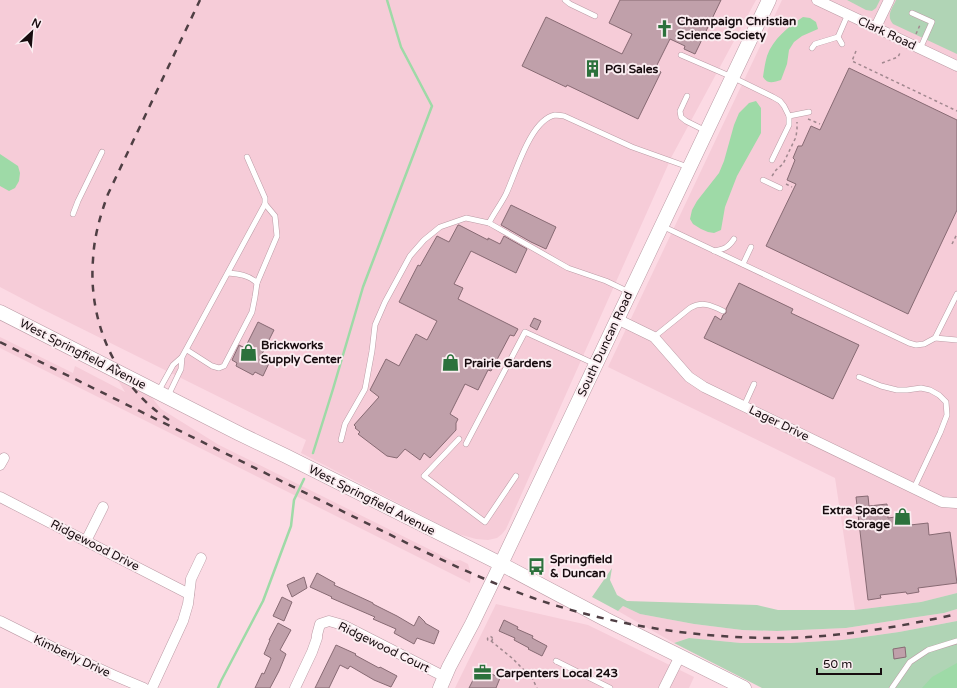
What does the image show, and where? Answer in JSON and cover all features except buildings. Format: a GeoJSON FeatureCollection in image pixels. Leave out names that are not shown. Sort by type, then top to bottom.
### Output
{"type":"FeatureCollection","features":[{"type":"Feature","properties":{"kind":"main road","name":"South Duncan Road"},"geometry":{"type":"LineString","coordinates":[[442,682],[501,564],[769,0]]}},
{"type":"Feature","properties":{"kind":"main road","name":"West Springfield Avenue"},"geometry":{"type":"LineString","coordinates":[[0,312],[744,688]]}},
{"type":"Feature","properties":{"kind":"street","name":"Clark Road"},"geometry":{"type":"LineString","coordinates":[[817,0],[955,64]]}},
{"type":"Feature","properties":{"kind":"street"},"geometry":{"type":"LineString","coordinates":[[876,27],[889,0]]}},
{"type":"Feature","properties":{"kind":"street","name":"Lager Drive"},"geometry":{"type":"LineString","coordinates":[[617,319],[654,337],[689,377],[704,387],[942,502],[956,503]]}},
{"type":"Feature","properties":{"kind":"street","name":"Ridgewood Drive"},"geometry":{"type":"LineString","coordinates":[[0,497],[189,594]]}},
{"type":"Feature","properties":{"kind":"street"},"geometry":{"type":"LineString","coordinates":[[86,541],[103,507]]}},
{"type":"Feature","properties":{"kind":"street"},"geometry":{"type":"LineString","coordinates":[[152,688],[183,621],[191,579],[201,558]]}},
{"type":"Feature","properties":{"kind":"street","name":"Kimberly Drive"},"geometry":{"type":"LineString","coordinates":[[0,621],[54,648],[144,688]]}},
{"type":"Feature","properties":{"kind":"street","name":"Ridgewood Court"},"geometry":{"type":"LineString","coordinates":[[295,688],[312,652],[320,624],[329,621],[342,626],[442,682]]}},
{"type":"Feature","properties":{"kind":"street"},"geometry":{"type":"LineString","coordinates":[[664,688],[680,656]]}},
{"type":"Feature","properties":{"kind":"lane"},"geometry":{"type":"LineString","coordinates":[[566,0],[570,4],[595,16]]}},
{"type":"Feature","properties":{"kind":"lane"},"geometry":{"type":"LineString","coordinates":[[912,13],[932,22],[920,48]]}},
{"type":"Feature","properties":{"kind":"lane"},"geometry":{"type":"LineString","coordinates":[[812,48],[816,44],[838,37],[848,14]]}},
{"type":"Feature","properties":{"kind":"lane"},"geometry":{"type":"LineString","coordinates":[[838,37],[842,44]]}},
{"type":"Feature","properties":{"kind":"lane"},"geometry":{"type":"LineString","coordinates":[[681,55],[773,96],[784,106],[789,116],[789,124],[772,160]]}},
{"type":"Feature","properties":{"kind":"lane"},"geometry":{"type":"LineString","coordinates":[[687,96],[680,111],[681,117],[706,131]]}},
{"type":"Feature","properties":{"kind":"lane"},"geometry":{"type":"LineString","coordinates":[[789,116],[810,112]]}},
{"type":"Feature","properties":{"kind":"lane"},"geometry":{"type":"LineString","coordinates":[[489,223],[506,193],[533,134],[545,120],[555,115],[564,116],[632,148],[689,168]]}},
{"type":"Feature","properties":{"kind":"lane"},"geometry":{"type":"LineString","coordinates":[[74,214],[78,201],[102,152]]}},
{"type":"Feature","properties":{"kind":"lane"},"geometry":{"type":"LineString","coordinates":[[187,350],[212,366],[220,368],[224,366],[252,312],[257,283],[277,236],[274,216],[266,204],[265,198],[247,157]]}},
{"type":"Feature","properties":{"kind":"lane"},"geometry":{"type":"LineString","coordinates":[[763,180],[780,188]]}},
{"type":"Feature","properties":{"kind":"lane"},"geometry":{"type":"LineString","coordinates":[[163,394],[173,365],[187,350],[266,204]]}},
{"type":"Feature","properties":{"kind":"lane"},"geometry":{"type":"LineString","coordinates":[[341,440],[345,424],[364,389],[372,351],[375,325],[385,302],[410,256],[424,240],[440,227],[466,218],[489,223],[568,268],[606,281],[630,293]]}},
{"type":"Feature","properties":{"kind":"lane"},"geometry":{"type":"LineString","coordinates":[[661,226],[909,343],[916,345],[924,344],[935,338],[957,340]]}},
{"type":"Feature","properties":{"kind":"lane"},"geometry":{"type":"LineString","coordinates":[[713,250],[729,247],[734,240]]}},
{"type":"Feature","properties":{"kind":"lane"},"geometry":{"type":"LineString","coordinates":[[743,264],[752,246]]}},
{"type":"Feature","properties":{"kind":"lane"},"geometry":{"type":"LineString","coordinates":[[228,272],[252,278],[257,283]]}},
{"type":"Feature","properties":{"kind":"lane"},"geometry":{"type":"LineString","coordinates":[[935,338],[957,294]]}},
{"type":"Feature","properties":{"kind":"lane"},"geometry":{"type":"LineString","coordinates":[[654,337],[696,304],[712,306],[723,311]]}},
{"type":"Feature","properties":{"kind":"lane"},"geometry":{"type":"LineString","coordinates":[[466,444],[525,332],[596,364]]}},
{"type":"Feature","properties":{"kind":"lane"},"geometry":{"type":"LineString","coordinates":[[163,394],[181,369],[182,357]]}},
{"type":"Feature","properties":{"kind":"lane"},"geometry":{"type":"LineString","coordinates":[[859,376],[881,386],[897,390],[921,388],[930,390],[939,395],[946,402],[947,415],[940,434],[914,488]]}},
{"type":"Feature","properties":{"kind":"lane"},"geometry":{"type":"LineString","coordinates":[[744,406],[754,384]]}},
{"type":"Feature","properties":{"kind":"lane"},"geometry":{"type":"LineString","coordinates":[[459,439],[424,476],[485,522],[516,476]]}},
{"type":"Feature","properties":{"kind":"lane"},"geometry":{"type":"LineString","coordinates":[[892,688],[910,662],[928,650],[957,641]]}},
{"type":"Feature","properties":{"kind":"lane"},"geometry":{"type":"LineString","coordinates":[[556,660],[610,688]]}},
{"type":"Feature","properties":{"kind":"path"},"geometry":{"type":"LineString","coordinates":[[916,34],[923,18]]}},
{"type":"Feature","properties":{"kind":"path"},"geometry":{"type":"LineString","coordinates":[[856,51],[852,61],[957,111]]}},
{"type":"Feature","properties":{"kind":"path"},"geometry":{"type":"LineString","coordinates":[[882,63],[898,57],[900,53]]}},
{"type":"Feature","properties":{"kind":"path"},"geometry":{"type":"LineString","coordinates":[[806,118],[820,124]]}},
{"type":"Feature","properties":{"kind":"path"},"geometry":{"type":"LineString","coordinates":[[771,178],[785,160],[796,137],[797,120]]}},
{"type":"Feature","properties":{"kind":"path"},"geometry":{"type":"LineString","coordinates":[[785,184],[792,187]]}},
{"type":"Feature","properties":{"kind":"path"},"geometry":{"type":"LineString","coordinates":[[952,244],[957,234]]}},
{"type":"Feature","properties":{"kind":"path"},"geometry":{"type":"LineString","coordinates":[[491,641],[512,658],[532,678],[537,688]]}},
{"type":"Feature","properties":{"kind":"shaded area"},"geometry":{"type":"Polygon","coordinates":[[[0,0],[756,0],[672,156],[506,529],[497,538],[488,540],[476,539],[458,534],[301,453],[306,440],[0,287],[0,0]]]}},
{"type":"Feature","properties":{"kind":"shaded area"},"geometry":{"type":"Polygon","coordinates":[[[782,0],[957,0],[957,593],[921,602],[855,610],[835,478],[608,367],[782,0]]]}},
{"type":"Feature","properties":{"kind":"shaded area"},"geometry":{"type":"Polygon","coordinates":[[[847,0],[880,0],[876,8],[872,11],[866,10],[847,0]]]}},
{"type":"Feature","properties":{"kind":"shaded area"},"geometry":{"type":"Polygon","coordinates":[[[896,0],[957,0],[957,54],[893,24],[890,15],[891,9],[896,0]]]}},
{"type":"Feature","properties":{"kind":"shaded area"},"geometry":{"type":"Polygon","coordinates":[[[803,17],[810,18],[816,22],[818,29],[802,36],[794,42],[789,50],[787,64],[781,80],[769,82],[765,80],[763,77],[766,59],[773,44],[792,25],[803,17]]]}},
{"type":"Feature","properties":{"kind":"shaded area"},"geometry":{"type":"Polygon","coordinates":[[[756,101],[761,108],[761,133],[737,176],[725,207],[721,230],[714,233],[708,232],[693,224],[690,219],[692,210],[697,201],[719,173],[739,113],[749,103],[756,101]]]}},
{"type":"Feature","properties":{"kind":"shaded area"},"geometry":{"type":"Polygon","coordinates":[[[0,154],[18,166],[20,173],[19,181],[15,188],[9,191],[0,186],[0,154]]]}},
{"type":"Feature","properties":{"kind":"shaded area"},"geometry":{"type":"Polygon","coordinates":[[[0,337],[73,373],[75,366],[125,392],[116,377],[150,395],[161,409],[219,445],[453,561],[460,560],[468,564],[471,575],[470,583],[0,348],[0,337]]]}},
{"type":"Feature","properties":{"kind":"shaded area"},"geometry":{"type":"Polygon","coordinates":[[[612,568],[610,580],[617,595],[627,601],[757,605],[778,610],[855,610],[921,602],[957,593],[957,609],[944,613],[846,628],[777,631],[742,630],[694,624],[640,614],[623,606],[618,611],[592,597],[612,568]]]}},
{"type":"Feature","properties":{"kind":"shaded area"},"geometry":{"type":"Polygon","coordinates":[[[496,604],[588,625],[694,677],[689,688],[455,688],[496,604]]]}},
{"type":"Feature","properties":{"kind":"shaded area"},"geometry":{"type":"Polygon","coordinates":[[[623,606],[640,614],[694,624],[742,630],[777,631],[846,628],[944,613],[957,609],[957,621],[899,632],[842,640],[791,643],[741,643],[689,638],[674,643],[618,611],[623,606]]]}},
{"type":"Feature","properties":{"kind":"shaded area"},"geometry":{"type":"Polygon","coordinates":[[[957,621],[957,688],[762,688],[674,643],[689,638],[741,643],[791,643],[842,640],[899,632],[957,621]]]}},
{"type":"Feature","properties":{"kind":"shaded area"},"geometry":{"type":"Polygon","coordinates":[[[957,663],[957,688],[922,688],[932,677],[957,663]]]}},
{"type":"Feature","properties":{"kind":"waterway"},"geometry":{"type":"LineString","coordinates":[[313,453],[363,287],[432,106],[401,47],[387,0]]}},
{"type":"Feature","properties":{"kind":"waterway"},"geometry":{"type":"LineString","coordinates":[[218,688],[263,601],[291,526],[294,500],[304,479]]}},
{"type":"Feature","properties":{"kind":"railway"},"geometry":{"type":"LineString","coordinates":[[169,420],[150,406],[134,389],[120,371],[109,350],[101,329],[95,306],[93,260],[98,227],[108,194],[200,0]]}},
{"type":"Feature","properties":{"kind":"railway"},"geometry":{"type":"LineString","coordinates":[[0,342],[434,556],[509,589],[571,610],[603,618],[672,631],[706,635],[775,638],[827,636],[902,625],[957,614]]}},
{"type":"Feature","properties":{"kind":"place","name":"Champaign Christian Science Society"},"geometry":{"type":"Point","coordinates":[664,28]}},
{"type":"Feature","properties":{"kind":"place","name":"PGI Sales"},"geometry":{"type":"Point","coordinates":[592,69]}},
{"type":"Feature","properties":{"kind":"place","name":"Brickworks Supply Center"},"geometry":{"type":"Point","coordinates":[248,352]}},
{"type":"Feature","properties":{"kind":"place","name":"Prairie Gardens"},"geometry":{"type":"Point","coordinates":[451,363]}},
{"type":"Feature","properties":{"kind":"place","name":"Extra Space Storage"},"geometry":{"type":"Point","coordinates":[903,517]}},
{"type":"Feature","properties":{"kind":"place","name":"Springfield & Duncan"},"geometry":{"type":"Point","coordinates":[537,566]}},
{"type":"Feature","properties":{"kind":"place","name":"Carpenters Local 243"},"geometry":{"type":"Point","coordinates":[483,673]}}]}
